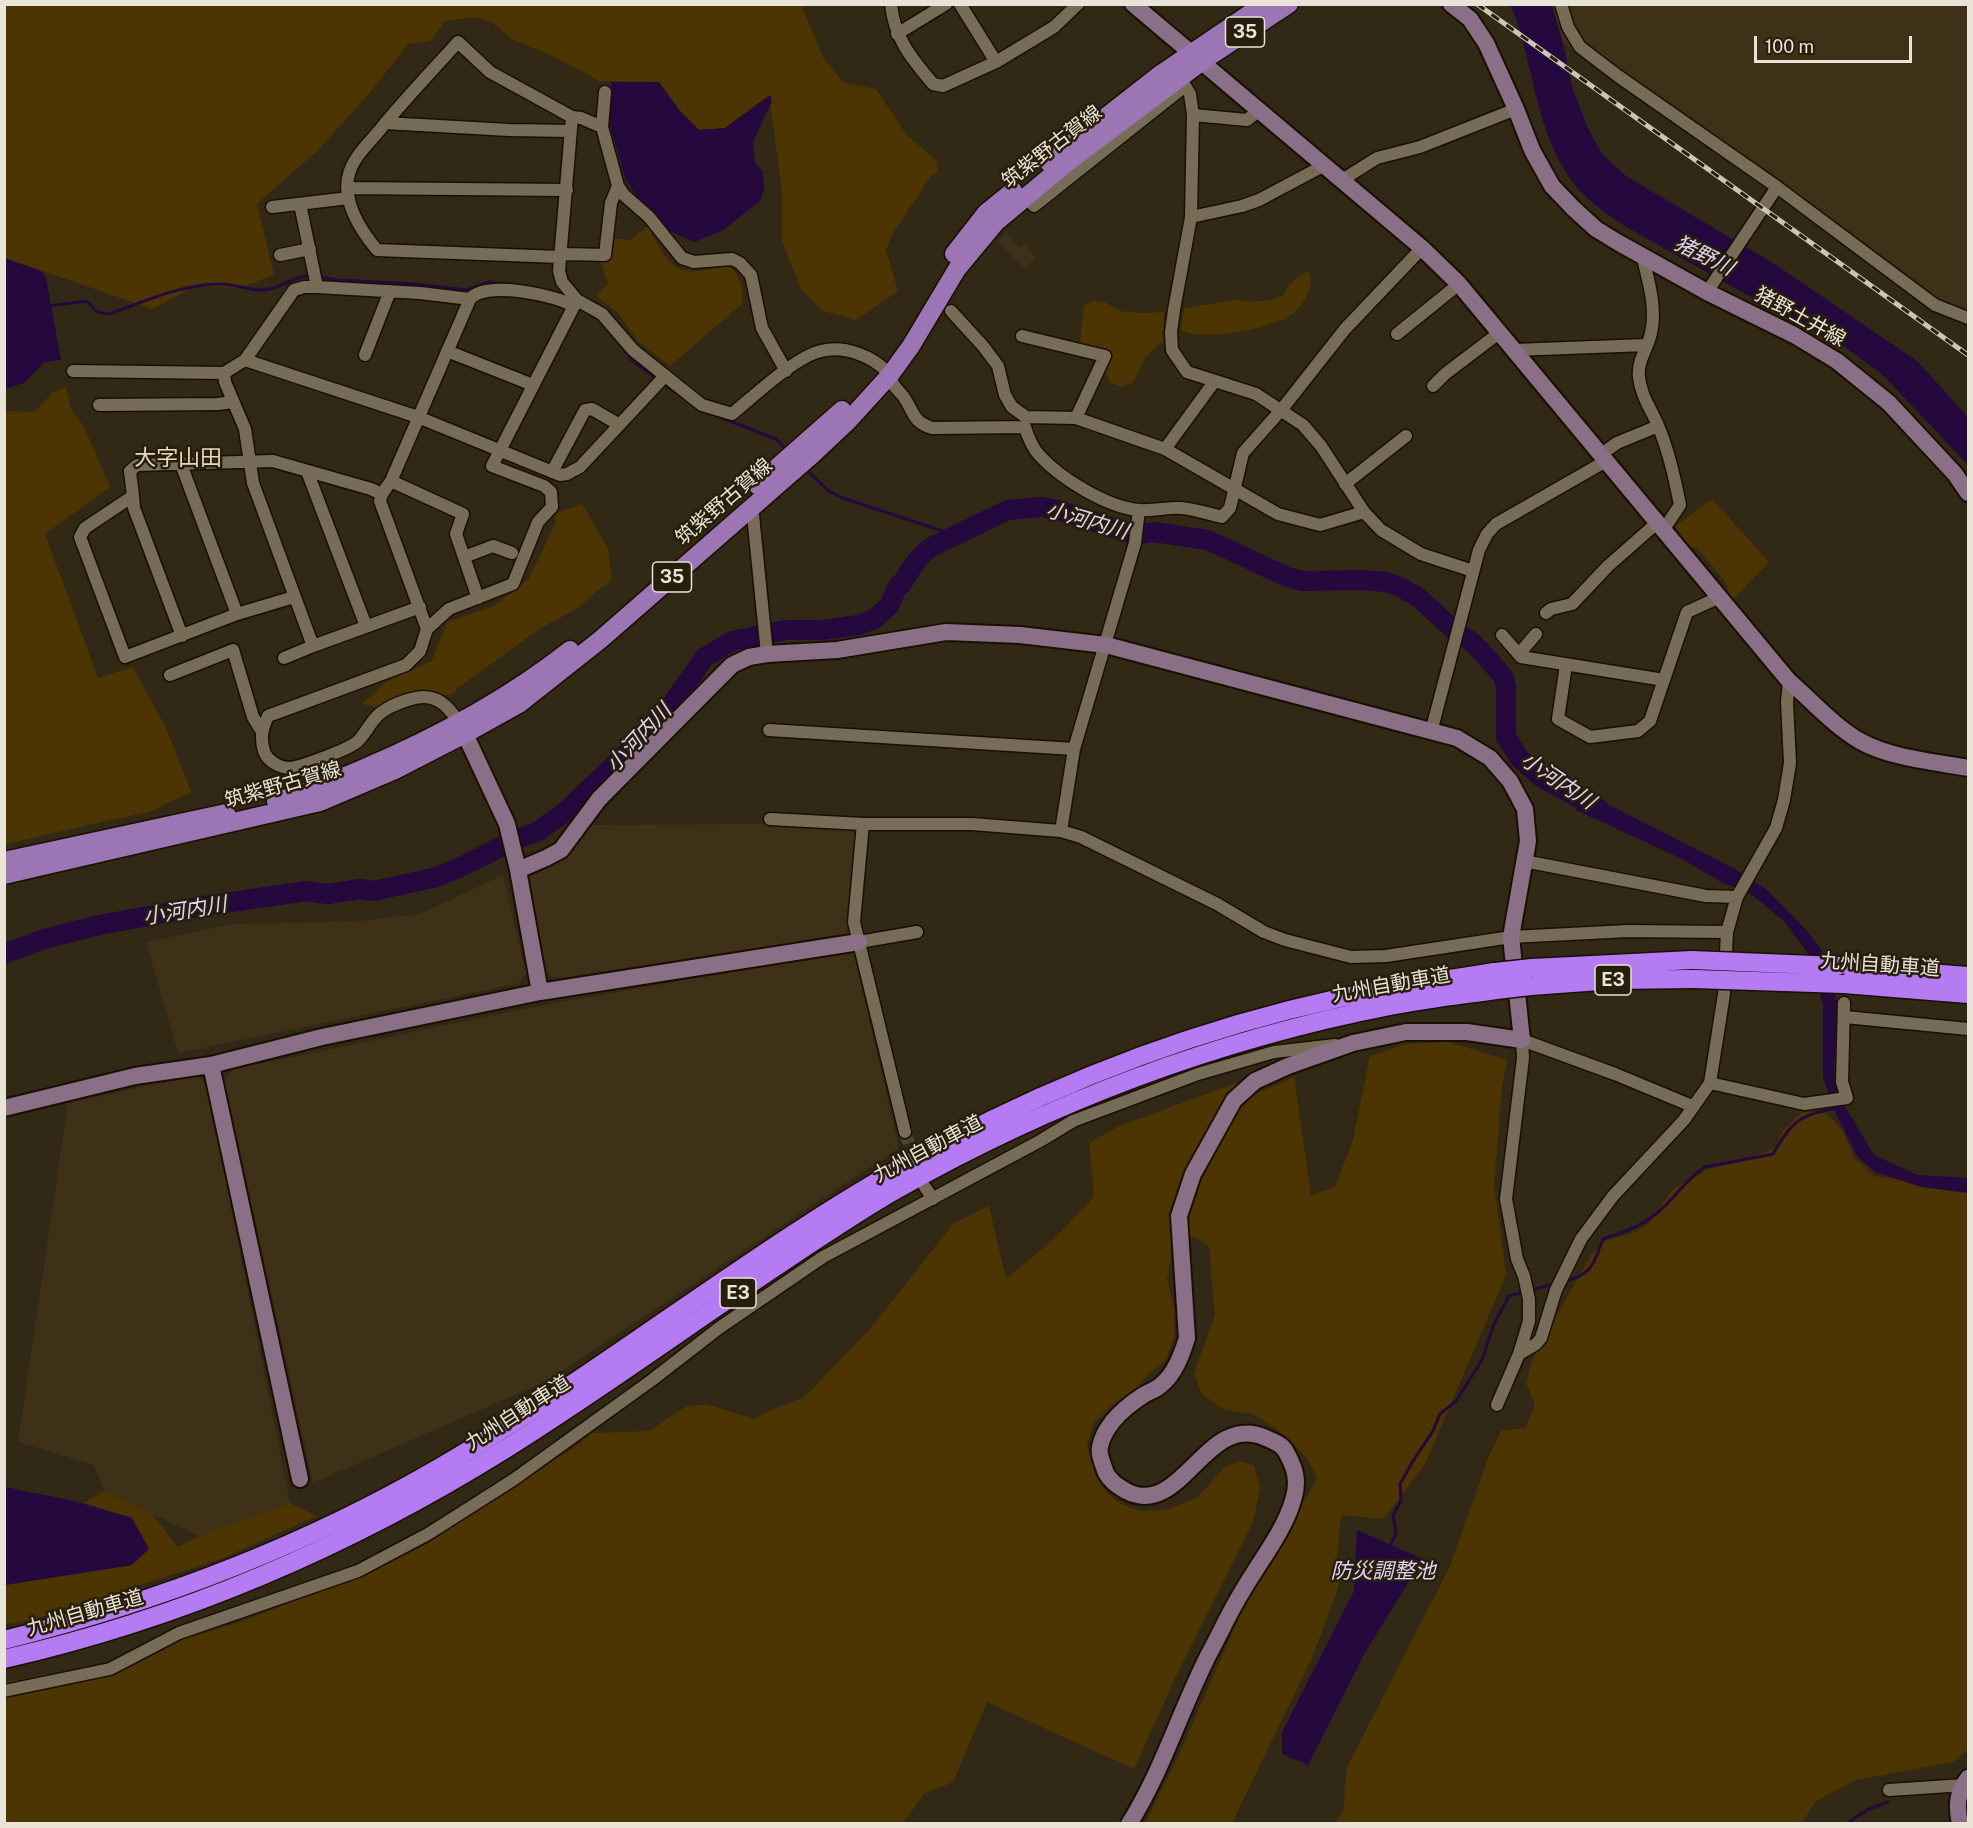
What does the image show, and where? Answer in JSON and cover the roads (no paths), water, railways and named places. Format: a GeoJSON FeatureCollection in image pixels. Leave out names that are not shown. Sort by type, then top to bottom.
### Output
{"type":"FeatureCollection","features":[{"type":"Feature","properties":{"kind":"highway","name":"九州自動車道"},"geometry":{"type":"LineString","coordinates":[[4,1640],[113,1611],[194,1584],[297,1542],[386,1498],[480,1444],[799,1229],[943,1144],[1057,1089],[1230,1026],[1390,988],[1496,981],[1692,960],[1838,966],[1968,976]]}},
{"type":"Feature","properties":{"kind":"highway","name":"九州自動車道"},"geometry":{"type":"LineString","coordinates":[[1531,977],[1844,984],[1968,994]]}},
{"type":"Feature","properties":{"kind":"highway","name":"九州自動車道"},"geometry":{"type":"LineString","coordinates":[[4,1659],[120,1628],[253,1581],[390,1516],[507,1448],[848,1219],[945,1164],[1059,1108],[1177,1062],[1233,1044],[1496,981]]}},
{"type":"Feature","properties":{"kind":"main road","name":"筑紫野古賀線"},"geometry":{"type":"LineString","coordinates":[[4,875],[320,802],[395,770],[462,728],[590,633],[846,407],[911,346],[957,269],[996,222],[1026,196],[1181,83],[1195,58],[1264,4]]}},
{"type":"Feature","properties":{"kind":"main road","name":"筑紫野古賀線"},"geometry":{"type":"LineString","coordinates":[[4,861],[237,811],[294,796],[519,704],[569,666],[831,437],[885,371],[903,336],[945,267],[986,213],[1149,83],[1289,4]]}},
{"type":"Feature","properties":{"kind":"street"},"geometry":{"type":"LineString","coordinates":[[891,4],[892,19],[897,34],[933,84],[943,86],[996,62],[1054,27],[1078,4]]}},
{"type":"Feature","properties":{"kind":"street"},"geometry":{"type":"LineString","coordinates":[[897,34],[946,4]]}},
{"type":"Feature","properties":{"kind":"street"},"geometry":{"type":"LineString","coordinates":[[960,4],[996,62]]}},
{"type":"Feature","properties":{"kind":"street","name":"猪野土井線"},"geometry":{"type":"LineString","coordinates":[[1451,4],[1470,19],[1486,43],[1516,108],[1532,150],[1552,186],[1596,229],[1642,255],[1710,286],[1802,339],[1859,377],[1916,432],[1968,493]]}},
{"type":"Feature","properties":{"kind":"street"},"geometry":{"type":"LineString","coordinates":[[1561,4],[1568,27],[1580,47],[1777,187],[1935,305],[1968,318]]}},
{"type":"Feature","properties":{"kind":"street"},"geometry":{"type":"LineString","coordinates":[[1134,5],[1422,248],[1459,284],[1789,681],[1860,741],[1886,752],[1968,768]]}},
{"type":"Feature","properties":{"kind":"street"},"geometry":{"type":"LineString","coordinates":[[602,127],[581,118],[572,117],[490,72],[458,42],[357,157],[348,174],[348,193],[358,222],[377,250],[560,257],[565,254],[605,255],[611,203],[618,186]]}},
{"type":"Feature","properties":{"kind":"street"},"geometry":{"type":"LineString","coordinates":[[1181,83],[1190,94],[1193,115],[1191,217],[1174,310],[1171,332],[1172,350],[1187,372],[1256,394],[1304,425],[1321,446],[1364,512],[1381,530],[1421,554],[1473,571]]}},
{"type":"Feature","properties":{"kind":"street"},"geometry":{"type":"LineString","coordinates":[[605,92],[602,127],[618,186],[624,195],[649,217],[682,258],[694,262],[732,259],[747,269],[751,275],[757,314],[762,328],[786,371]]}},
{"type":"Feature","properties":{"kind":"street"},"geometry":{"type":"LineString","coordinates":[[1342,180],[1377,158],[1420,147],[1516,108]]}},
{"type":"Feature","properties":{"kind":"street"},"geometry":{"type":"LineString","coordinates":[[1193,115],[1247,120],[1258,111]]}},
{"type":"Feature","properties":{"kind":"street"},"geometry":{"type":"LineString","coordinates":[[572,117],[559,271],[562,282],[575,303]]}},
{"type":"Feature","properties":{"kind":"street"},"geometry":{"type":"LineString","coordinates":[[386,123],[570,131]]}},
{"type":"Feature","properties":{"kind":"street"},"geometry":{"type":"LineString","coordinates":[[1191,217],[1259,200],[1323,166]]}},
{"type":"Feature","properties":{"kind":"street"},"geometry":{"type":"LineString","coordinates":[[1710,286],[1777,187]]}},
{"type":"Feature","properties":{"kind":"street"},"geometry":{"type":"LineString","coordinates":[[272,207],[300,204],[348,193],[567,190]]}},
{"type":"Feature","properties":{"kind":"street"},"geometry":{"type":"LineString","coordinates":[[300,204],[317,287]]}},
{"type":"Feature","properties":{"kind":"street"},"geometry":{"type":"LineString","coordinates":[[951,311],[998,366],[1005,395],[1012,407],[1026,422],[1029,441],[1039,455],[1056,471],[1082,488],[1138,513],[1182,508],[1222,518],[1230,508],[1243,453],[1282,409],[1345,329],[1422,248]]}},
{"type":"Feature","properties":{"kind":"street"},"geometry":{"type":"LineString","coordinates":[[280,255],[310,249]]}},
{"type":"Feature","properties":{"kind":"street"},"geometry":{"type":"LineString","coordinates":[[1546,613],[1572,604],[1608,566],[1661,525],[1680,505],[1658,426],[1647,406],[1640,383],[1639,362],[1651,334],[1653,316],[1650,288],[1642,255]]}},
{"type":"Feature","properties":{"kind":"street"},"geometry":{"type":"LineString","coordinates":[[1397,334],[1459,284]]}},
{"type":"Feature","properties":{"kind":"street"},"geometry":{"type":"LineString","coordinates":[[73,371],[224,374],[245,360],[294,290],[304,287],[390,291],[470,299]]}},
{"type":"Feature","properties":{"kind":"street"},"geometry":{"type":"LineString","coordinates":[[427,629],[380,501],[391,481],[470,299],[474,294],[494,289],[549,296],[602,314],[633,350],[702,405],[732,414],[786,371],[811,355],[829,350],[844,350],[865,355],[885,371],[913,415],[921,424],[932,428],[1076,418],[1165,449],[1278,514],[1320,525],[1364,512]]}},
{"type":"Feature","properties":{"kind":"street"},"geometry":{"type":"LineString","coordinates":[[365,356],[390,291]]}},
{"type":"Feature","properties":{"kind":"street"},"geometry":{"type":"LineString","coordinates":[[540,992],[517,865],[507,824],[462,728],[451,711],[439,700],[423,697],[385,709],[374,718],[357,741],[345,750],[290,768],[276,764],[265,755],[261,730],[268,716],[279,711],[406,665],[420,651],[427,629],[449,609],[513,584],[538,522],[552,507],[553,502],[551,492],[544,486],[492,466],[575,303]]}},
{"type":"Feature","properties":{"kind":"street"},"geometry":{"type":"LineString","coordinates":[[1432,386],[1499,333]]}},
{"type":"Feature","properties":{"kind":"street"},"geometry":{"type":"LineString","coordinates":[[1022,336],[1105,356],[1076,418]]}},
{"type":"Feature","properties":{"kind":"street"},"geometry":{"type":"LineString","coordinates":[[1514,350],[1646,345]]}},
{"type":"Feature","properties":{"kind":"street"},"geometry":{"type":"LineString","coordinates":[[447,351],[533,385]]}},
{"type":"Feature","properties":{"kind":"street"},"geometry":{"type":"LineString","coordinates":[[245,360],[418,417],[561,475],[580,467],[665,376]]}},
{"type":"Feature","properties":{"kind":"street"},"geometry":{"type":"LineString","coordinates":[[224,374],[245,429],[253,483],[313,646]]}},
{"type":"Feature","properties":{"kind":"street"},"geometry":{"type":"LineString","coordinates":[[1165,449],[1214,382]]}},
{"type":"Feature","properties":{"kind":"street"},"geometry":{"type":"LineString","coordinates":[[99,405],[233,402]]}},
{"type":"Feature","properties":{"kind":"street"},"geometry":{"type":"LineString","coordinates":[[552,472],[585,410],[592,409],[618,424]]}},
{"type":"Feature","properties":{"kind":"street"},"geometry":{"type":"LineString","coordinates":[[1431,732],[1473,571],[1479,550],[1487,534],[1496,524],[1603,458],[1617,443],[1658,426]]}},
{"type":"Feature","properties":{"kind":"street"},"geometry":{"type":"LineString","coordinates":[[1344,484],[1406,436]]}},
{"type":"Feature","properties":{"kind":"street"},"geometry":{"type":"LineString","coordinates":[[182,636],[134,508],[130,471],[137,465],[273,461],[382,494]]}},
{"type":"Feature","properties":{"kind":"street"},"geometry":{"type":"LineString","coordinates":[[181,464],[237,615]]}},
{"type":"Feature","properties":{"kind":"street"},"geometry":{"type":"LineString","coordinates":[[308,471],[366,626]]}},
{"type":"Feature","properties":{"kind":"street"},"geometry":{"type":"LineString","coordinates":[[391,481],[463,514],[456,534],[478,598]]}},
{"type":"Feature","properties":{"kind":"street"},"geometry":{"type":"LineString","coordinates":[[133,496],[85,528],[80,537],[125,657],[237,615],[294,597]]}},
{"type":"Feature","properties":{"kind":"street"},"geometry":{"type":"LineString","coordinates":[[749,509],[753,515],[766,650]]}},
{"type":"Feature","properties":{"kind":"street"},"geometry":{"type":"LineString","coordinates":[[1061,831],[1074,749],[1135,543],[1138,513]]}},
{"type":"Feature","properties":{"kind":"street"},"geometry":{"type":"LineString","coordinates":[[464,557],[494,546],[512,553]]}},
{"type":"Feature","properties":{"kind":"street"},"geometry":{"type":"LineString","coordinates":[[1566,665],[1558,718],[1590,737],[1638,731],[1650,721],[1687,612],[1720,597]]}},
{"type":"Feature","properties":{"kind":"street"},"geometry":{"type":"LineString","coordinates":[[284,658],[420,607]]}},
{"type":"Feature","properties":{"kind":"street"},"geometry":{"type":"LineString","coordinates":[[517,865],[546,858],[561,850],[599,799],[732,665],[766,650],[837,650],[946,632],[1020,635],[1106,645],[1458,738],[1490,758],[1510,781],[1525,809],[1528,842],[1511,937],[1523,1058],[1506,1199],[1517,1259],[1524,1276],[1529,1299],[1528,1322],[1519,1354],[1497,1405]]}},
{"type":"Feature","properties":{"kind":"street"},"geometry":{"type":"LineString","coordinates":[[1519,654],[1536,634]]}},
{"type":"Feature","properties":{"kind":"street"},"geometry":{"type":"LineString","coordinates":[[1502,635],[1521,657],[1664,680]]}},
{"type":"Feature","properties":{"kind":"street"},"geometry":{"type":"LineString","coordinates":[[170,675],[233,650],[253,717],[261,730]]}},
{"type":"Feature","properties":{"kind":"street"},"geometry":{"type":"LineString","coordinates":[[1519,1354],[1536,1344],[1541,1338],[1556,1290],[1581,1239],[1612,1196],[1684,1120],[1710,1083],[1724,994],[1727,932],[1737,897],[1776,828],[1784,800],[1790,763],[1786,702],[1789,681]]}},
{"type":"Feature","properties":{"kind":"street"},"geometry":{"type":"LineString","coordinates":[[769,730],[1074,749]]}},
{"type":"Feature","properties":{"kind":"street"},"geometry":{"type":"LineString","coordinates":[[770,819],[862,824],[972,824],[1061,831],[1081,837],[1207,899],[1264,932],[1285,940],[1352,957],[1386,956],[1511,937],[1628,931],[1727,932]]}},
{"type":"Feature","properties":{"kind":"street"},"geometry":{"type":"LineString","coordinates":[[862,824],[854,922],[905,1132]]}},
{"type":"Feature","properties":{"kind":"street"},"geometry":{"type":"LineString","coordinates":[[1524,861],[1706,896],[1737,897]]}},
{"type":"Feature","properties":{"kind":"street"},"geometry":{"type":"LineString","coordinates":[[4,1108],[135,1076],[211,1065],[322,1037],[540,992],[917,932]]}},
{"type":"Feature","properties":{"kind":"street"},"geometry":{"type":"LineString","coordinates":[[1710,1083],[1804,1104],[1847,1098],[1842,1082],[1844,1003]]}},
{"type":"Feature","properties":{"kind":"street"},"geometry":{"type":"LineString","coordinates":[[1845,1017],[1968,1029]]}},
{"type":"Feature","properties":{"kind":"street"},"geometry":{"type":"LineString","coordinates":[[4,1691],[110,1669],[179,1633],[358,1570],[428,1534],[559,1448],[719,1328],[823,1257],[1073,1121],[1198,1074],[1274,1052],[1353,1043],[1406,1032],[1467,1032],[1522,1040],[1615,1074],[1692,1106]]}},
{"type":"Feature","properties":{"kind":"street"},"geometry":{"type":"LineString","coordinates":[[1129,1824],[1147,1795],[1214,1645],[1292,1505],[1297,1474],[1283,1448],[1278,1444],[1260,1435],[1243,1434],[1228,1437],[1211,1449],[1169,1489],[1148,1497],[1130,1493],[1117,1486],[1107,1475],[1099,1449],[1108,1426],[1130,1405],[1161,1385],[1174,1369],[1182,1352],[1187,1338],[1179,1216],[1193,1174],[1234,1100],[1255,1081],[1288,1066],[1353,1043]]}},
{"type":"Feature","properties":{"kind":"street"},"geometry":{"type":"LineString","coordinates":[[211,1065],[300,1479]]}},
{"type":"Feature","properties":{"kind":"street"},"geometry":{"type":"LineString","coordinates":[[925,1187],[933,1198]]}},
{"type":"Feature","properties":{"kind":"street"},"geometry":{"type":"LineString","coordinates":[[1889,1790],[1966,1781],[1957,1804],[1960,1824]]}},
{"type":"Feature","properties":{"kind":"water","name":"猪野川"},"geometry":{"type":"Polygon","coordinates":[[[1510,5],[1552,5],[1572,87],[1587,126],[1602,154],[1626,176],[1773,263],[1917,361],[1968,417],[1968,465],[1883,375],[1845,347],[1628,228],[1600,208],[1575,185],[1552,146],[1538,104],[1520,30],[1510,5]]]}},
{"type":"Feature","properties":{"kind":"water"},"geometry":{"type":"Polygon","coordinates":[[[611,82],[659,82],[680,111],[699,130],[725,128],[770,95],[772,101],[753,142],[755,163],[763,172],[764,190],[760,201],[722,231],[694,242],[670,231],[637,198],[625,178],[609,122],[612,99],[611,82]]]}},
{"type":"Feature","properties":{"kind":"water"},"geometry":{"type":"Polygon","coordinates":[[[4,258],[41,271],[46,278],[61,360],[45,362],[24,383],[5,389],[4,258]]]}},
{"type":"Feature","properties":{"kind":"water"},"geometry":{"type":"Polygon","coordinates":[[[1576,788],[1735,869],[1766,889],[1808,932],[1822,951],[1837,1001],[1834,1077],[1846,1108],[1874,1155],[1918,1175],[1968,1178],[1968,1193],[1921,1187],[1875,1172],[1857,1156],[1836,1114],[1823,1077],[1823,1004],[1807,952],[1784,921],[1752,895],[1721,882],[1682,859],[1576,810],[1576,788]]]}},
{"type":"Feature","properties":{"kind":"water"},"geometry":{"type":"Polygon","coordinates":[[[5,1487],[74,1501],[132,1518],[149,1549],[132,1565],[5,1585],[5,1487]]]}},
{"type":"Feature","properties":{"kind":"water","name":"防災調整池"},"geometry":{"type":"Polygon","coordinates":[[[1357,1530],[1423,1559],[1366,1651],[1308,1765],[1282,1754],[1282,1732],[1354,1591],[1357,1530]]]}},
{"type":"Feature","properties":{"kind":"waterway"},"geometry":{"type":"LineString","coordinates":[[48,306],[87,301],[97,312],[108,314],[189,287],[224,284],[264,290],[305,276],[312,276]]}},
{"type":"Feature","properties":{"kind":"waterway"},"geometry":{"type":"LineString","coordinates":[[318,277],[467,290],[489,282],[504,285]]}},
{"type":"Feature","properties":{"kind":"waterway"},"geometry":{"type":"LineString","coordinates":[[555,293],[563,294],[568,298]]}},
{"type":"Feature","properties":{"kind":"waterway"},"geometry":{"type":"LineString","coordinates":[[618,341],[632,360],[658,380]]}},
{"type":"Feature","properties":{"kind":"waterway"},"geometry":{"type":"LineString","coordinates":[[664,384],[700,409]]}},
{"type":"Feature","properties":{"kind":"waterway"},"geometry":{"type":"LineString","coordinates":[[717,416],[776,439],[786,449]]}},
{"type":"Feature","properties":{"kind":"waterway"},"geometry":{"type":"LineString","coordinates":[[805,469],[829,491],[843,498],[955,535]]}},
{"type":"Feature","properties":{"kind":"waterway","name":"小河内川"},"geometry":{"type":"LineString","coordinates":[[4,954],[44,939],[99,925],[204,906],[307,891],[327,894],[360,889],[374,891],[437,877],[465,865],[516,839],[537,832],[565,812],[659,722],[705,657],[732,641],[786,630],[822,630],[858,625],[873,620],[889,606],[898,586],[923,554],[933,546],[1008,510],[1042,507],[1136,535],[1154,532],[1208,540],[1287,577],[1303,581],[1363,580],[1398,586],[1418,597],[1454,630],[1472,642],[1504,678],[1506,737],[1520,759],[1542,778],[1599,809]]}},
{"type":"Feature","properties":{"kind":"waterway"},"geometry":{"type":"LineString","coordinates":[[1563,1282],[1586,1272],[1597,1256],[1603,1239],[1644,1223],[1705,1167],[1773,1154],[1798,1121],[1814,1113],[1838,1108]]}},
{"type":"Feature","properties":{"kind":"waterway"},"geometry":{"type":"LineString","coordinates":[[1531,1290],[1554,1284]]}},
{"type":"Feature","properties":{"kind":"waterway"},"geometry":{"type":"LineString","coordinates":[[1390,1546],[1396,1534],[1393,1515],[1401,1501],[1400,1484],[1433,1431],[1440,1414],[1456,1401],[1482,1360],[1494,1324],[1509,1296],[1525,1292]]}},
{"type":"Feature","properties":{"kind":"waterway"},"geometry":{"type":"LineString","coordinates":[[1846,1824],[1867,1810],[1888,1802]]}},
{"type":"Feature","properties":{"kind":"tunnel"},"geometry":{"type":"LineString","coordinates":[[905,1132],[917,1166]]}},
{"type":"Feature","properties":{"kind":"railway"},"geometry":{"type":"LineString","coordinates":[[1477,4],[1968,355]]}},
{"type":"Feature","properties":{"kind":"district","name":"大字山田"},"geometry":{"type":"Point","coordinates":[178,458]}}]}
